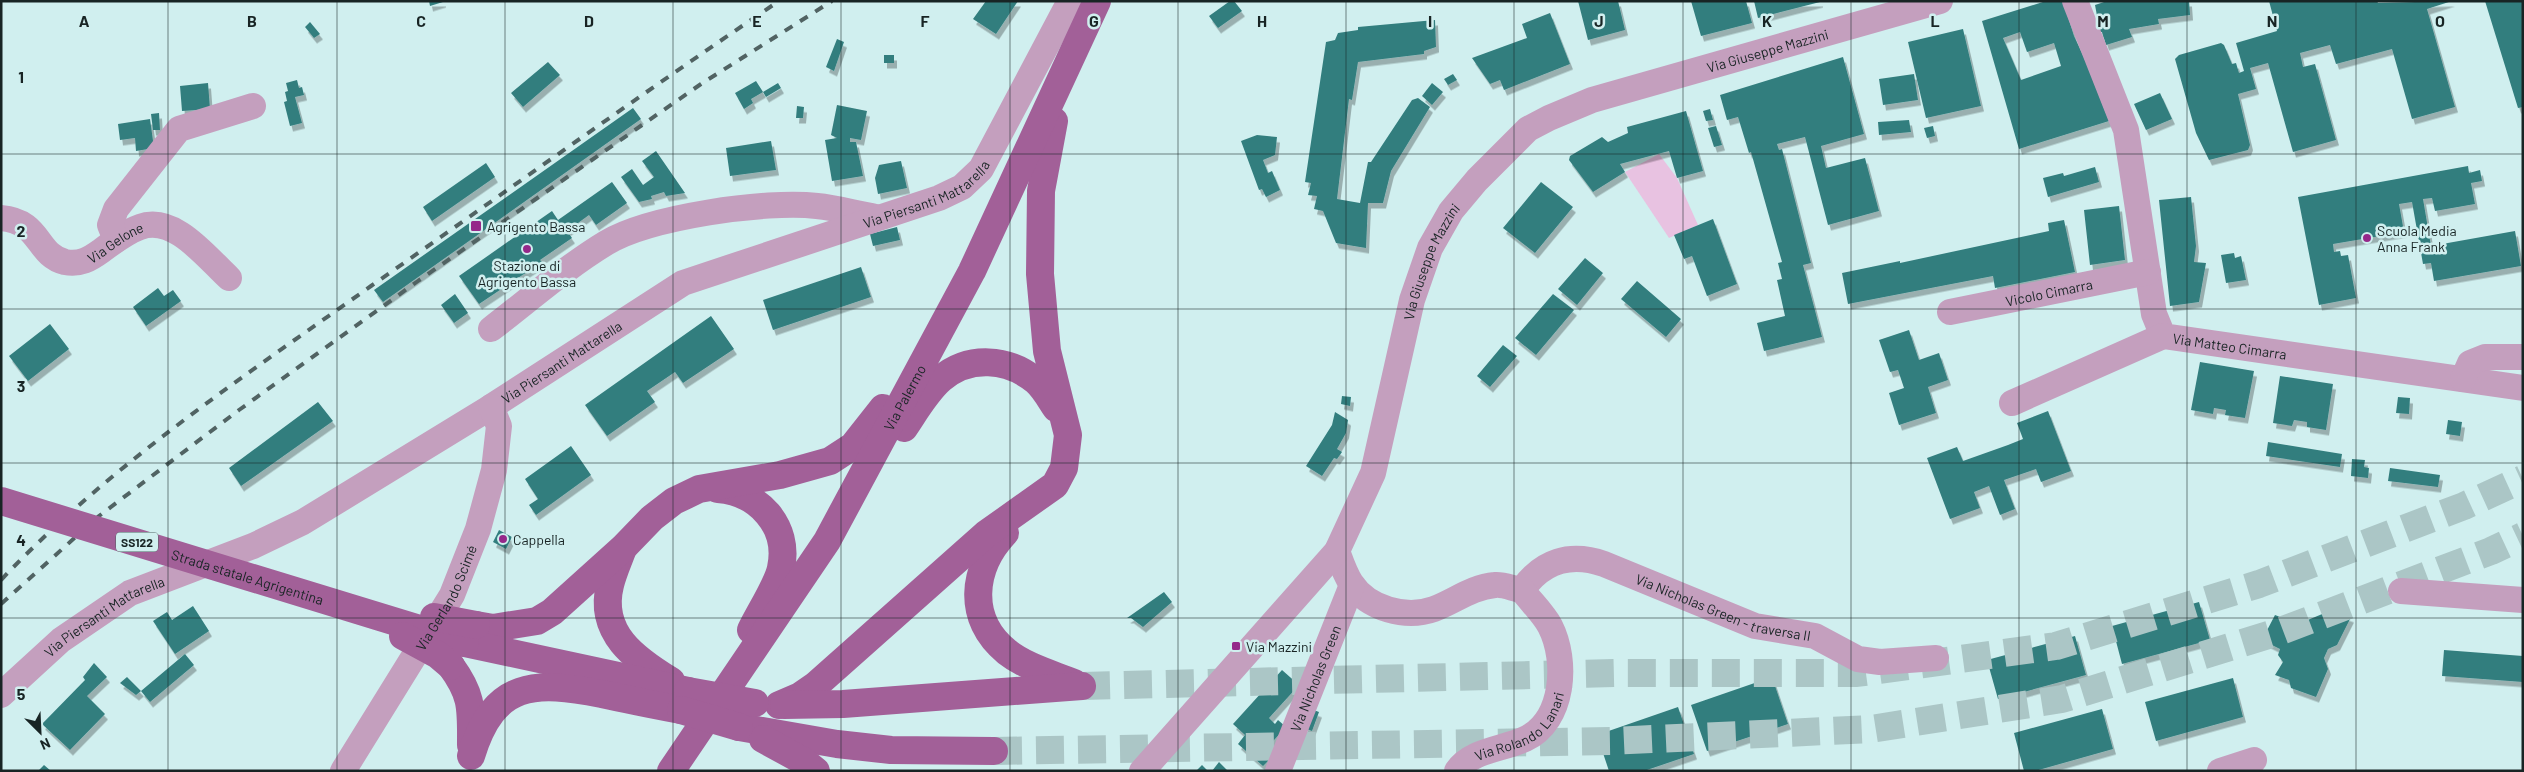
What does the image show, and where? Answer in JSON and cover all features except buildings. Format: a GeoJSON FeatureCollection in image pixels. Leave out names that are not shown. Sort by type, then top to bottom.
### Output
{"type":"FeatureCollection","features":[{"type":"Feature","properties":{"kind":"main road","name":"Via Palermo"},"geometry":{"type":"LineString","coordinates":[[671,771],[827,541],[972,270],[1097,1]]}},
{"type":"Feature","properties":{"kind":"main road"},"geometry":{"type":"LineString","coordinates":[[767,704],[800,696],[816,686],[986,534],[1055,484],[1064,468],[1068,435],[1047,351],[1040,274],[1041,191],[1064,71]]}},
{"type":"Feature","properties":{"kind":"main road"},"geometry":{"type":"LineString","coordinates":[[471,634],[493,628],[538,621],[552,612],[666,507],[699,489],[806,469],[830,461],[853,446],[873,422],[943,323]]}},
{"type":"Feature","properties":{"kind":"main road"},"geometry":{"type":"LineString","coordinates":[[827,541],[925,398],[941,379],[958,368],[978,362],[1000,362],[1019,370],[1036,381],[1064,419]]}},
{"type":"Feature","properties":{"kind":"main road"},"geometry":{"type":"LineString","coordinates":[[655,771],[716,706],[781,569],[783,549],[779,533],[770,516],[749,496],[734,490],[699,489]]}},
{"type":"Feature","properties":{"kind":"main road"},"geometry":{"type":"LineString","coordinates":[[471,763],[478,732],[491,712],[510,697],[538,687],[684,701],[843,704],[1082,686],[1034,668],[1007,652],[991,634],[981,613],[977,591],[980,570],[988,553],[1038,498]]}},
{"type":"Feature","properties":{"kind":"main road","name":"Strada statale Agrigentina"},"geometry":{"type":"LineString","coordinates":[[1,501],[274,584]]}},
{"type":"Feature","properties":{"kind":"main road"},"geometry":{"type":"LineString","coordinates":[[623,548],[610,585],[608,605],[618,639],[631,654],[684,701]]}},
{"type":"Feature","properties":{"kind":"main road"},"geometry":{"type":"LineString","coordinates":[[274,584],[471,634],[684,701],[793,755],[816,771]]}},
{"type":"Feature","properties":{"kind":"main road"},"geometry":{"type":"LineString","coordinates":[[274,584],[415,640],[451,666],[463,683],[470,699],[471,763]]}},
{"type":"Feature","properties":{"kind":"main road"},"geometry":{"type":"LineString","coordinates":[[692,771],[756,681],[782,609]]}},
{"type":"Feature","properties":{"kind":"main road"},"geometry":{"type":"LineString","coordinates":[[739,727],[836,744],[890,750],[994,751],[956,760],[926,771]]}},
{"type":"Feature","properties":{"kind":"street","name":"Via Piersanti Mattarella"},"geometry":{"type":"LineString","coordinates":[[1,695],[61,640],[130,593],[253,546],[304,522],[491,407],[683,283],[946,196],[973,178],[981,169],[1070,1]]}},
{"type":"Feature","properties":{"kind":"street","name":"Via Giuseppe Mazzini"},"geometry":{"type":"LineString","coordinates":[[1142,771],[1337,552],[1373,473],[1412,300],[1430,248],[1451,211],[1477,180],[1528,130],[1549,118],[1592,100],[1940,1]]}},
{"type":"Feature","properties":{"kind":"street","name":"Via Matteo Cimarra"},"geometry":{"type":"LineString","coordinates":[[2075,1],[2126,130],[2154,314],[2163,336],[2523,388]]}},
{"type":"Feature","properties":{"kind":"street"},"geometry":{"type":"LineString","coordinates":[[116,240],[110,225],[116,209],[178,129],[253,106]]}},
{"type":"Feature","properties":{"kind":"street"},"geometry":{"type":"LineString","coordinates":[[491,330],[573,265],[607,242],[635,229],[676,218],[762,206],[816,206],[880,218]]}},
{"type":"Feature","properties":{"kind":"street","name":"Via Gelone"},"geometry":{"type":"LineString","coordinates":[[1,218],[12,219],[25,224],[48,252],[65,262],[83,262],[141,226],[154,225],[167,228],[188,240],[229,278]]}},
{"type":"Feature","properties":{"kind":"street","name":"Vicolo Cimarra"},"geometry":{"type":"LineString","coordinates":[[1950,312],[2148,272]]}},
{"type":"Feature","properties":{"kind":"street"},"geometry":{"type":"LineString","coordinates":[[2012,403],[2163,336]]}},
{"type":"Feature","properties":{"kind":"street"},"geometry":{"type":"LineString","coordinates":[[2463,379],[2470,363],[2485,357],[2523,357]]}},
{"type":"Feature","properties":{"kind":"street","name":"Via Gerlando Scimé"},"geometry":{"type":"LineString","coordinates":[[343,771],[452,594],[478,529],[494,470],[499,426],[491,407]]}},
{"type":"Feature","properties":{"kind":"street"},"geometry":{"type":"LineString","coordinates":[[1337,552],[1352,585],[1376,605],[1400,612],[1434,609],[1470,591],[1496,585],[1522,590]]}},
{"type":"Feature","properties":{"kind":"street","name":"Via Nicholas Green - traversa II"},"geometry":{"type":"LineString","coordinates":[[1522,590],[1538,571],[1548,565],[1566,559],[1583,558],[1604,564],[1755,626],[1815,636],[1858,658],[1880,662],[1936,658]]}},
{"type":"Feature","properties":{"kind":"street","name":"Via Nicholas Green"},"geometry":{"type":"LineString","coordinates":[[1278,771],[1352,585]]}},
{"type":"Feature","properties":{"kind":"street","name":"Via Rolando Lanari"},"geometry":{"type":"LineString","coordinates":[[1457,771],[1470,759],[1524,740],[1536,733],[1553,708],[1560,682],[1559,660],[1554,636],[1547,620],[1522,590]]}},
{"type":"Feature","properties":{"kind":"street"},"geometry":{"type":"LineString","coordinates":[[2401,592],[2523,600]]}},
{"type":"Feature","properties":{"kind":"street"},"geometry":{"type":"LineString","coordinates":[[2220,771],[2254,760]]}},
{"type":"Feature","properties":{"kind":"shaded area"},"geometry":{"type":"Polygon","coordinates":[[[1659,154],[1677,178],[1698,225],[1669,238],[1625,172],[1659,154]]]}},
{"type":"Feature","properties":{"kind":"tunnel"},"geometry":{"type":"LineString","coordinates":[[1082,686],[1615,673],[1857,673],[2056,646],[2259,584],[2464,506],[2523,479]]}},
{"type":"Feature","properties":{"kind":"tunnel"},"geometry":{"type":"LineString","coordinates":[[994,751],[1610,741],[1871,729],[2062,699],[2278,632],[2491,551],[2523,536]]}},
{"type":"Feature","properties":{"kind":"railway"},"geometry":{"type":"LineString","coordinates":[[1,580],[87,498],[132,460],[226,389],[625,107],[779,1]]}},
{"type":"Feature","properties":{"kind":"railway"},"geometry":{"type":"LineString","coordinates":[[1,604],[99,516],[239,410],[418,281],[701,84],[832,1]]}},
{"type":"Feature","properties":{"kind":"place","name":"Agrigento Bassa"},"geometry":{"type":"Point","coordinates":[476,226]}},
{"type":"Feature","properties":{"kind":"place","name":"Scuola Media Anna Frank"},"geometry":{"type":"Point","coordinates":[2367,238]}},
{"type":"Feature","properties":{"kind":"place","name":"Stazione di Agrigento Bassa"},"geometry":{"type":"Point","coordinates":[527,249]}},
{"type":"Feature","properties":{"kind":"place","name":"Cappella"},"geometry":{"type":"Point","coordinates":[503,539]}},
{"type":"Feature","properties":{"kind":"place","name":"Via Mazzini"},"geometry":{"type":"Point","coordinates":[1236,646]}}]}
